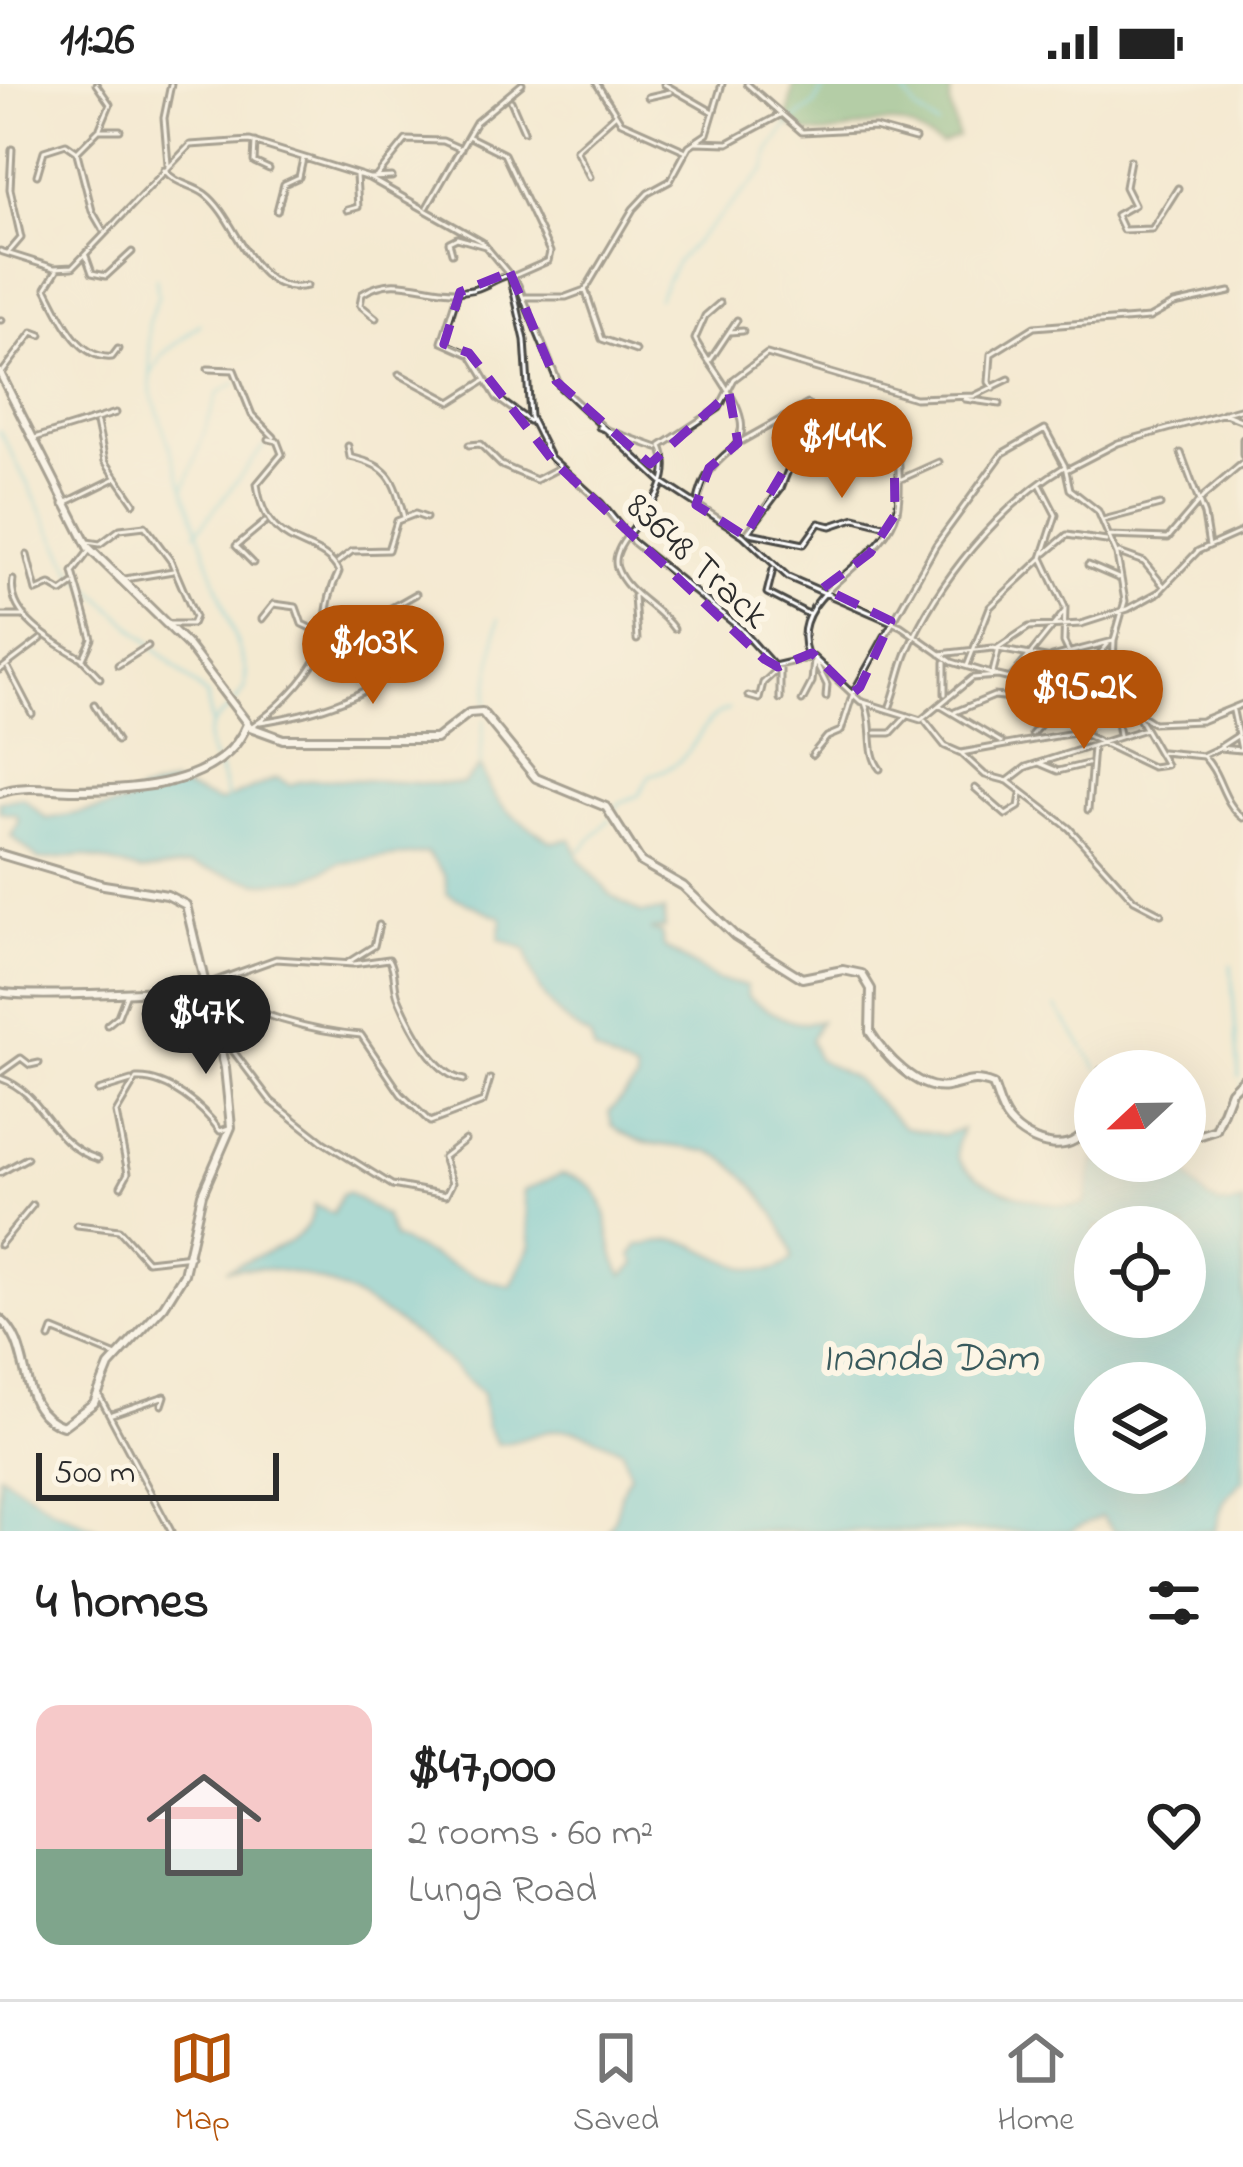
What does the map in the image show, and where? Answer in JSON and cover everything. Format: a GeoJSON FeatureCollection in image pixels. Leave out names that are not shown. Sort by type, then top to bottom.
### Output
{"type":"FeatureCollection","features":[{"type":"Feature","properties":{"kind":"street"},"geometry":{"type":"LineString","coordinates":[[77,153],[99,130],[110,104],[96,84]]}},
{"type":"Feature","properties":{"kind":"street"},"geometry":{"type":"LineString","coordinates":[[171,84],[164,118],[166,168],[180,184],[206,195],[240,246],[268,276],[292,288],[307,286]]}},
{"type":"Feature","properties":{"kind":"street"},"geometry":{"type":"LineString","coordinates":[[426,208],[476,122],[522,84]]}},
{"type":"Feature","properties":{"kind":"street"},"geometry":{"type":"LineString","coordinates":[[597,84],[616,114],[634,129],[686,151]]}},
{"type":"Feature","properties":{"kind":"street"},"geometry":{"type":"LineString","coordinates":[[664,84],[713,112]]}},
{"type":"Feature","properties":{"kind":"street"},"geometry":{"type":"LineString","coordinates":[[523,297],[566,297],[585,290],[609,242],[648,193],[673,178],[686,151],[707,134],[722,84]]}},
{"type":"Feature","properties":{"kind":"street"},"geometry":{"type":"LineString","coordinates":[[747,84],[809,134],[875,128],[915,139]]}},
{"type":"Feature","properties":{"kind":"street"},"geometry":{"type":"LineString","coordinates":[[648,97],[672,92]]}},
{"type":"Feature","properties":{"kind":"street"},"geometry":{"type":"LineString","coordinates":[[508,98],[524,131]]}},
{"type":"Feature","properties":{"kind":"street"},"geometry":{"type":"LineString","coordinates":[[590,177],[576,149],[616,114]]}},
{"type":"Feature","properties":{"kind":"street"},"geometry":{"type":"LineString","coordinates":[[694,142],[727,144],[781,114]]}},
{"type":"Feature","properties":{"kind":"street"},"geometry":{"type":"LineString","coordinates":[[99,130],[120,130]]}},
{"type":"Feature","properties":{"kind":"street"},"geometry":{"type":"LineString","coordinates":[[376,318],[360,305],[362,294],[397,280],[460,292],[485,288],[548,261],[548,246],[504,154],[470,137]]}},
{"type":"Feature","properties":{"kind":"street"},"geometry":{"type":"LineString","coordinates":[[377,176],[406,140],[443,141],[462,150]]}},
{"type":"Feature","properties":{"kind":"street"},"geometry":{"type":"LineString","coordinates":[[255,142],[254,162],[269,169]]}},
{"type":"Feature","properties":{"kind":"street"},"geometry":{"type":"LineString","coordinates":[[0,251],[58,269],[73,267],[190,145],[255,142],[369,178],[485,245],[523,297],[556,381],[596,426],[662,482],[745,534],[774,568],[891,621],[943,656],[1028,683],[1093,662],[1112,641],[1124,610],[1117,552],[1094,506],[1070,489],[1066,468],[1046,429],[1003,453],[935,545],[891,621],[868,673],[853,693],[841,731],[827,737],[812,755]]}},
{"type":"Feature","properties":{"kind":"street"},"geometry":{"type":"LineString","coordinates":[[37,175],[46,150],[69,144],[77,153],[92,211],[105,232]]}},
{"type":"Feature","properties":{"kind":"street"},"geometry":{"type":"LineString","coordinates":[[9,254],[21,238],[10,189],[12,148]]}},
{"type":"Feature","properties":{"kind":"street"},"geometry":{"type":"LineString","coordinates":[[277,211],[285,183],[299,177],[304,158]]}},
{"type":"Feature","properties":{"kind":"street"},"geometry":{"type":"LineString","coordinates":[[1130,160],[1125,187],[1134,205],[1116,215],[1123,230],[1152,229],[1178,188]]}},
{"type":"Feature","properties":{"kind":"street"},"geometry":{"type":"LineString","coordinates":[[346,210],[358,206],[356,175]]}},
{"type":"Feature","properties":{"kind":"street"},"geometry":{"type":"LineString","coordinates":[[369,178],[392,177]]}},
{"type":"Feature","properties":{"kind":"street"},"geometry":{"type":"LineString","coordinates":[[452,253],[448,244],[457,238],[485,245]]}},
{"type":"Feature","properties":{"kind":"street"},"geometry":{"type":"LineString","coordinates":[[86,256],[92,273],[106,276],[132,252]]}},
{"type":"Feature","properties":{"kind":"street"},"geometry":{"type":"LineString","coordinates":[[58,269],[46,288],[78,345],[95,357],[112,357],[118,349]]}},
{"type":"Feature","properties":{"kind":"street","name":"83648 Track"},"geometry":{"type":"LineString","coordinates":[[511,275],[525,340],[530,420],[561,467],[629,538],[741,629],[764,659],[779,667],[812,657]]}},
{"type":"Feature","properties":{"kind":"street"},"geometry":{"type":"LineString","coordinates":[[585,290],[600,337],[615,348],[636,351]]}},
{"type":"Feature","properties":{"kind":"street"},"geometry":{"type":"LineString","coordinates":[[460,292],[450,304],[451,324],[442,340],[471,355],[504,405],[530,420]]}},
{"type":"Feature","properties":{"kind":"street"},"geometry":{"type":"LineString","coordinates":[[995,389],[989,382],[991,354],[1025,330],[1149,318],[1174,304],[1230,292]]}},
{"type":"Feature","properties":{"kind":"street"},"geometry":{"type":"LineString","coordinates":[[720,303],[696,334],[741,421],[738,443]]}},
{"type":"Feature","properties":{"kind":"street"},"geometry":{"type":"LineString","coordinates":[[708,364],[736,320]]}},
{"type":"Feature","properties":{"kind":"street"},"geometry":{"type":"LineString","coordinates":[[728,332],[743,331]]}},
{"type":"Feature","properties":{"kind":"street"},"geometry":{"type":"LineString","coordinates":[[41,334],[33,332],[1,374],[63,504],[90,550],[169,625],[253,726],[295,740],[436,739],[469,713],[482,712],[494,721],[527,770],[550,786],[606,807],[635,856],[690,891],[735,936],[796,976],[851,970],[862,974],[871,989],[870,1032],[922,1083],[941,1088],[971,1078],[993,1085],[1011,1124],[1034,1141],[1055,1145],[1074,1139]]}},
{"type":"Feature","properties":{"kind":"street"},"geometry":{"type":"LineString","coordinates":[[660,448],[716,410],[749,364],[773,354],[910,397],[1000,404]]}},
{"type":"Feature","properties":{"kind":"street"},"geometry":{"type":"LineString","coordinates":[[208,369],[234,370],[250,411],[281,458],[257,484],[269,520],[284,537],[336,564],[339,572],[327,592],[320,649]]}},
{"type":"Feature","properties":{"kind":"street"},"geometry":{"type":"LineString","coordinates":[[399,374],[451,402],[485,379]]}},
{"type":"Feature","properties":{"kind":"street"},"geometry":{"type":"LineString","coordinates":[[963,398],[995,389],[1009,379]]}},
{"type":"Feature","properties":{"kind":"street"},"geometry":{"type":"LineString","coordinates":[[697,506],[709,468],[738,443],[808,404]]}},
{"type":"Feature","properties":{"kind":"street"},"geometry":{"type":"LineString","coordinates":[[890,708],[915,635],[967,558],[1004,515],[1066,468],[1118,443],[1243,408]]}},
{"type":"Feature","properties":{"kind":"street"},"geometry":{"type":"LineString","coordinates":[[35,438],[98,423],[116,413]]}},
{"type":"Feature","properties":{"kind":"street"},"geometry":{"type":"LineString","coordinates":[[1223,413],[1243,421]]}},
{"type":"Feature","properties":{"kind":"street"},"geometry":{"type":"LineString","coordinates":[[98,423],[103,455],[134,503]]}},
{"type":"Feature","properties":{"kind":"street"},"geometry":{"type":"LineString","coordinates":[[596,426],[660,448],[668,466],[655,503],[615,560],[634,593],[674,629]]}},
{"type":"Feature","properties":{"kind":"street"},"geometry":{"type":"LineString","coordinates":[[745,534],[781,488],[796,449],[849,428],[871,426],[894,440],[899,453],[898,506],[888,526],[808,614],[801,638],[827,685],[826,698]]}},
{"type":"Feature","properties":{"kind":"street"},"geometry":{"type":"LineString","coordinates":[[1243,439],[1243,455]]}},
{"type":"Feature","properties":{"kind":"street"},"geometry":{"type":"LineString","coordinates":[[469,446],[480,444],[506,469],[536,480],[561,467]]}},
{"type":"Feature","properties":{"kind":"street"},"geometry":{"type":"LineString","coordinates":[[348,446],[349,455],[374,461],[394,481],[405,518]]}},
{"type":"Feature","properties":{"kind":"street"},"geometry":{"type":"LineString","coordinates":[[1181,453],[1210,548]]}},
{"type":"Feature","properties":{"kind":"street"},"geometry":{"type":"LineString","coordinates":[[898,480],[938,462]]}},
{"type":"Feature","properties":{"kind":"street"},"geometry":{"type":"LineString","coordinates":[[967,666],[990,607],[1070,535],[1168,538],[1243,463]]}},
{"type":"Feature","properties":{"kind":"street"},"geometry":{"type":"LineString","coordinates":[[63,504],[118,477]]}},
{"type":"Feature","properties":{"kind":"street"},"geometry":{"type":"LineString","coordinates":[[1041,486],[1056,515],[1042,557],[1066,610],[1068,651],[1076,668]]}},
{"type":"Feature","properties":{"kind":"street"},"geometry":{"type":"LineString","coordinates":[[1102,521],[1160,505]]}},
{"type":"Feature","properties":{"kind":"street"},"geometry":{"type":"LineString","coordinates":[[336,564],[352,551],[388,550],[393,526],[415,514],[426,518]]}},
{"type":"Feature","properties":{"kind":"street"},"geometry":{"type":"LineString","coordinates":[[745,534],[804,544],[819,523],[831,526],[856,518],[888,526]]}},
{"type":"Feature","properties":{"kind":"street"},"geometry":{"type":"LineString","coordinates":[[253,563],[236,546],[269,520]]}},
{"type":"Feature","properties":{"kind":"street"},"geometry":{"type":"LineString","coordinates":[[84,541],[100,544],[120,529],[145,525],[175,571],[195,620],[169,625]]}},
{"type":"Feature","properties":{"kind":"street"},"geometry":{"type":"LineString","coordinates":[[995,674],[998,649],[1029,627],[1065,625],[1124,610],[1164,586],[1198,551],[1243,531]]}},
{"type":"Feature","properties":{"kind":"street"},"geometry":{"type":"LineString","coordinates":[[82,659],[92,639],[74,566],[90,550]]}},
{"type":"Feature","properties":{"kind":"street"},"geometry":{"type":"LineString","coordinates":[[1117,552],[1144,562],[1164,586]]}},
{"type":"Feature","properties":{"kind":"street"},"geometry":{"type":"LineString","coordinates":[[26,555],[36,591],[50,585],[62,592],[75,584]]}},
{"type":"Feature","properties":{"kind":"street"},"geometry":{"type":"LineString","coordinates":[[1088,565],[1120,578]]}},
{"type":"Feature","properties":{"kind":"street"},"geometry":{"type":"LineString","coordinates":[[774,568],[765,583],[767,592],[808,614]]}},
{"type":"Feature","properties":{"kind":"street"},"geometry":{"type":"LineString","coordinates":[[118,579],[175,571]]}},
{"type":"Feature","properties":{"kind":"street"},"geometry":{"type":"LineString","coordinates":[[14,580],[12,594],[44,638],[82,659],[100,678]]}},
{"type":"Feature","properties":{"kind":"street"},"geometry":{"type":"LineString","coordinates":[[634,593],[637,640]]}},
{"type":"Feature","properties":{"kind":"street"},"geometry":{"type":"LineString","coordinates":[[0,793],[133,787],[198,772],[233,750],[304,674],[320,649],[416,594]]}},
{"type":"Feature","properties":{"kind":"street"},"geometry":{"type":"LineString","coordinates":[[262,619],[274,604],[296,607],[302,624],[321,632]]}},
{"type":"Feature","properties":{"kind":"street"},"geometry":{"type":"LineString","coordinates":[[1010,679],[1066,610]]}},
{"type":"Feature","properties":{"kind":"street"},"geometry":{"type":"LineString","coordinates":[[0,616],[26,616]]}},
{"type":"Feature","properties":{"kind":"street"},"geometry":{"type":"LineString","coordinates":[[253,726],[378,686],[400,665],[423,667],[438,636]]}},
{"type":"Feature","properties":{"kind":"street"},"geometry":{"type":"LineString","coordinates":[[0,670],[44,638]]}},
{"type":"Feature","properties":{"kind":"street"},"geometry":{"type":"LineString","coordinates":[[1048,658],[1112,641]]}},
{"type":"Feature","properties":{"kind":"street"},"geometry":{"type":"LineString","coordinates":[[1112,641],[1119,737]]}},
{"type":"Feature","properties":{"kind":"street"},"geometry":{"type":"LineString","coordinates":[[118,665],[148,646]]}},
{"type":"Feature","properties":{"kind":"street"},"geometry":{"type":"LineString","coordinates":[[943,656],[998,649],[1048,658],[1076,668],[1158,724],[1220,715],[1243,704]]}},
{"type":"Feature","properties":{"kind":"street"},"geometry":{"type":"LineString","coordinates":[[943,656],[945,696]]}},
{"type":"Feature","properties":{"kind":"street"},"geometry":{"type":"LineString","coordinates":[[812,657],[864,702],[923,720],[945,746],[961,753],[985,775],[1008,781],[1091,848],[1134,900],[1161,914]]}},
{"type":"Feature","properties":{"kind":"street"},"geometry":{"type":"LineString","coordinates":[[802,700],[812,682],[812,657]]}},
{"type":"Feature","properties":{"kind":"street"},"geometry":{"type":"LineString","coordinates":[[7,667],[32,714]]}},
{"type":"Feature","properties":{"kind":"street"},"geometry":{"type":"LineString","coordinates":[[748,696],[759,699],[763,683],[779,667]]}},
{"type":"Feature","properties":{"kind":"street"},"geometry":{"type":"LineString","coordinates":[[779,667],[780,699]]}},
{"type":"Feature","properties":{"kind":"street"},"geometry":{"type":"LineString","coordinates":[[923,720],[945,696],[972,678],[995,674]]}},
{"type":"Feature","properties":{"kind":"street"},"geometry":{"type":"LineString","coordinates":[[1028,683],[1048,702]]}},
{"type":"Feature","properties":{"kind":"street"},"geometry":{"type":"LineString","coordinates":[[956,712],[994,696],[1048,702],[1088,732],[1155,767],[1167,763],[1136,713]]}},
{"type":"Feature","properties":{"kind":"street"},"geometry":{"type":"LineString","coordinates":[[864,702],[874,734],[872,755],[880,769]]}},
{"type":"Feature","properties":{"kind":"street"},"geometry":{"type":"LineString","coordinates":[[94,704],[117,741]]}},
{"type":"Feature","properties":{"kind":"street"},"geometry":{"type":"LineString","coordinates":[[939,705],[989,737],[1009,742]]}},
{"type":"Feature","properties":{"kind":"street"},"geometry":{"type":"LineString","coordinates":[[1031,736],[1058,706]]}},
{"type":"Feature","properties":{"kind":"street"},"geometry":{"type":"LineString","coordinates":[[1219,748],[1241,750],[1232,720],[1234,709]]}},
{"type":"Feature","properties":{"kind":"street"},"geometry":{"type":"LineString","coordinates":[[874,734],[891,734],[907,715]]}},
{"type":"Feature","properties":{"kind":"street"},"geometry":{"type":"LineString","coordinates":[[1220,715],[1232,720]]}},
{"type":"Feature","properties":{"kind":"street"},"geometry":{"type":"LineString","coordinates":[[1008,781],[1039,763],[1146,729]]}},
{"type":"Feature","properties":{"kind":"street"},"geometry":{"type":"LineString","coordinates":[[961,753],[1031,736],[1088,732]]}},
{"type":"Feature","properties":{"kind":"street"},"geometry":{"type":"LineString","coordinates":[[1160,752],[1203,756],[1237,736]]}},
{"type":"Feature","properties":{"kind":"street"},"geometry":{"type":"LineString","coordinates":[[1088,810],[1088,764],[1094,745]]}},
{"type":"Feature","properties":{"kind":"street"},"geometry":{"type":"LineString","coordinates":[[1203,756],[1217,772],[1229,806],[1243,818]]}},
{"type":"Feature","properties":{"kind":"street"},"geometry":{"type":"LineString","coordinates":[[1039,763],[1058,771],[1088,764]]}},
{"type":"Feature","properties":{"kind":"street"},"geometry":{"type":"LineString","coordinates":[[975,788],[1006,815],[1020,805],[1021,793]]}},
{"type":"Feature","properties":{"kind":"street"},"geometry":{"type":"LineString","coordinates":[[0,854],[104,885],[181,901],[191,915],[218,1034],[231,1126],[200,1200],[191,1256],[164,1306],[116,1356],[99,1396],[72,1424],[47,1419],[29,1390],[18,1339],[0,1318]]}},
{"type":"Feature","properties":{"kind":"street"},"geometry":{"type":"LineString","coordinates":[[346,964],[374,946],[379,925]]}},
{"type":"Feature","properties":{"kind":"street"},"geometry":{"type":"LineString","coordinates":[[0,992],[25,998],[73,992],[128,993],[162,986],[192,991],[276,959],[346,964],[392,961],[398,996],[424,1049],[449,1075],[464,1080]]}},
{"type":"Feature","properties":{"kind":"street"},"geometry":{"type":"LineString","coordinates":[[215,982],[227,996],[267,1016],[361,1035],[401,1094],[430,1122],[483,1102],[490,1079]]}},
{"type":"Feature","properties":{"kind":"street"},"geometry":{"type":"LineString","coordinates":[[107,1025],[118,1016],[128,993]]}},
{"type":"Feature","properties":{"kind":"street"},"geometry":{"type":"LineString","coordinates":[[175,1028],[198,1038],[218,1034]]}},
{"type":"Feature","properties":{"kind":"street"},"geometry":{"type":"LineString","coordinates":[[218,1034],[284,1114],[392,1185],[444,1196],[452,1186],[443,1157],[465,1140]]}},
{"type":"Feature","properties":{"kind":"street"},"geometry":{"type":"LineString","coordinates":[[39,1063],[30,1065],[21,1058],[0,1076],[40,1109],[59,1140],[98,1159]]}},
{"type":"Feature","properties":{"kind":"street"},"geometry":{"type":"LineString","coordinates":[[98,1091],[149,1079],[194,1102],[220,1131],[231,1126]]}},
{"type":"Feature","properties":{"kind":"street"},"geometry":{"type":"LineString","coordinates":[[1206,1133],[1214,1131],[1231,1090],[1243,1079]]}},
{"type":"Feature","properties":{"kind":"street"},"geometry":{"type":"LineString","coordinates":[[121,1186],[128,1173],[116,1113],[134,1080]]}},
{"type":"Feature","properties":{"kind":"street"},"geometry":{"type":"LineString","coordinates":[[0,1173],[27,1158]]}},
{"type":"Feature","properties":{"kind":"street"},"geometry":{"type":"LineString","coordinates":[[0,1246],[33,1205]]}},
{"type":"Feature","properties":{"kind":"street"},"geometry":{"type":"LineString","coordinates":[[77,1226],[119,1230],[147,1261],[191,1256]]}},
{"type":"Feature","properties":{"kind":"street"},"geometry":{"type":"LineString","coordinates":[[50,1338],[53,1330],[116,1356]]}},
{"type":"Feature","properties":{"kind":"street"},"geometry":{"type":"LineString","coordinates":[[99,1396],[172,1531]]}},
{"type":"Feature","properties":{"kind":"street"},"geometry":{"type":"LineString","coordinates":[[110,1414],[165,1396],[162,1405]]}},
{"type":"Feature","properties":{"kind":"highlighted area"},"geometry":{"type":"Polygon","coordinates":[[[510,272],[556,381],[650,464],[729,393],[738,443],[709,468],[696,505],[745,536],[797,448],[865,426],[894,440],[895,515],[870,553],[823,588],[891,621],[860,687],[853,693],[812,653],[778,667],[764,659],[553,461],[469,353],[444,344],[460,292],[510,272]]]}},
{"type":"Feature","properties":{"kind":"green space"},"geometry":{"type":"Polygon","coordinates":[[[793,84],[951,84],[950,104],[958,137],[941,145],[889,123],[825,134],[800,130],[787,123],[793,84]]]}},
{"type":"Feature","properties":{"kind":"water","name":"Inanda Dam"},"geometry":{"type":"Polygon","coordinates":[[[480,766],[508,811],[552,842],[571,839],[579,859],[611,895],[641,913],[664,911],[665,928],[650,930],[661,933],[664,947],[717,980],[746,986],[748,997],[782,1018],[820,1021],[810,1040],[818,1059],[854,1078],[904,1127],[943,1135],[962,1129],[958,1157],[996,1187],[1072,1206],[1085,1204],[1089,1182],[1193,1182],[1204,1196],[1221,1205],[1243,1203],[1243,1480],[1224,1501],[1214,1531],[1114,1531],[1102,1516],[1069,1531],[608,1531],[630,1475],[622,1450],[564,1429],[497,1444],[486,1425],[482,1394],[399,1323],[333,1286],[298,1274],[263,1268],[226,1270],[292,1240],[303,1231],[314,1205],[333,1214],[341,1195],[347,1193],[385,1216],[394,1238],[511,1286],[531,1245],[523,1191],[561,1174],[580,1179],[601,1201],[623,1275],[636,1264],[632,1256],[639,1245],[667,1241],[686,1242],[753,1270],[780,1268],[792,1259],[774,1214],[750,1182],[723,1158],[647,1142],[612,1125],[609,1112],[637,1081],[636,1073],[595,1052],[590,1037],[557,1012],[534,978],[526,950],[499,939],[502,918],[447,894],[445,875],[427,853],[341,863],[306,879],[260,883],[190,865],[141,871],[85,856],[39,860],[11,836],[19,822],[17,815],[0,812],[0,801],[23,798],[47,819],[126,804],[138,793],[172,784],[220,802],[277,778],[290,785],[322,779],[463,784],[480,766]]]}},
{"type":"Feature","properties":{"kind":"water"},"geometry":{"type":"Polygon","coordinates":[[[0,1474],[52,1509],[101,1531],[0,1531],[0,1474]]]}},
{"type":"Feature","properties":{"kind":"waterway"},"geometry":{"type":"LineString","coordinates":[[789,124],[815,104],[825,84]]}},
{"type":"Feature","properties":{"kind":"waterway"},"geometry":{"type":"LineString","coordinates":[[899,84],[917,111],[938,126]]}},
{"type":"Feature","properties":{"kind":"waterway"},"geometry":{"type":"LineString","coordinates":[[658,298],[677,261],[765,170],[769,152],[787,126]]}},
{"type":"Feature","properties":{"kind":"waterway"},"geometry":{"type":"LineString","coordinates":[[156,278],[158,296],[148,323],[151,392],[246,670],[245,689],[235,702]]}},
{"type":"Feature","properties":{"kind":"waterway"},"geometry":{"type":"LineString","coordinates":[[150,376],[162,355],[200,324]]}},
{"type":"Feature","properties":{"kind":"waterway"},"geometry":{"type":"LineString","coordinates":[[185,488],[218,393],[236,383]]}},
{"type":"Feature","properties":{"kind":"waterway"},"geometry":{"type":"LineString","coordinates":[[0,431],[73,572],[207,696],[211,723]]}},
{"type":"Feature","properties":{"kind":"waterway"},"geometry":{"type":"LineString","coordinates":[[196,533],[264,446]]}},
{"type":"Feature","properties":{"kind":"waterway"},"geometry":{"type":"LineString","coordinates":[[486,706],[498,619]]}},
{"type":"Feature","properties":{"kind":"waterway"},"geometry":{"type":"LineString","coordinates":[[214,760],[208,744],[210,731],[230,708]]}},
{"type":"Feature","properties":{"kind":"waterway"},"geometry":{"type":"LineString","coordinates":[[615,811],[619,803],[639,795],[650,775],[679,761],[708,723],[729,709]]}},
{"type":"Feature","properties":{"kind":"waterway"},"geometry":{"type":"LineString","coordinates":[[480,766],[484,720]]}},
{"type":"Feature","properties":{"kind":"waterway"},"geometry":{"type":"LineString","coordinates":[[219,767],[228,801]]}},
{"type":"Feature","properties":{"kind":"waterway"},"geometry":{"type":"LineString","coordinates":[[580,851],[610,819]]}},
{"type":"Feature","properties":{"kind":"waterway"},"geometry":{"type":"LineString","coordinates":[[1231,965],[1239,1077]]}},
{"type":"Feature","properties":{"kind":"waterway"},"geometry":{"type":"LineString","coordinates":[[1056,1007],[1085,1050]]}},
{"type":"Feature","properties":{"kind":"waterway"},"geometry":{"type":"LineString","coordinates":[[1243,1084],[1243,1089]]}}]}
